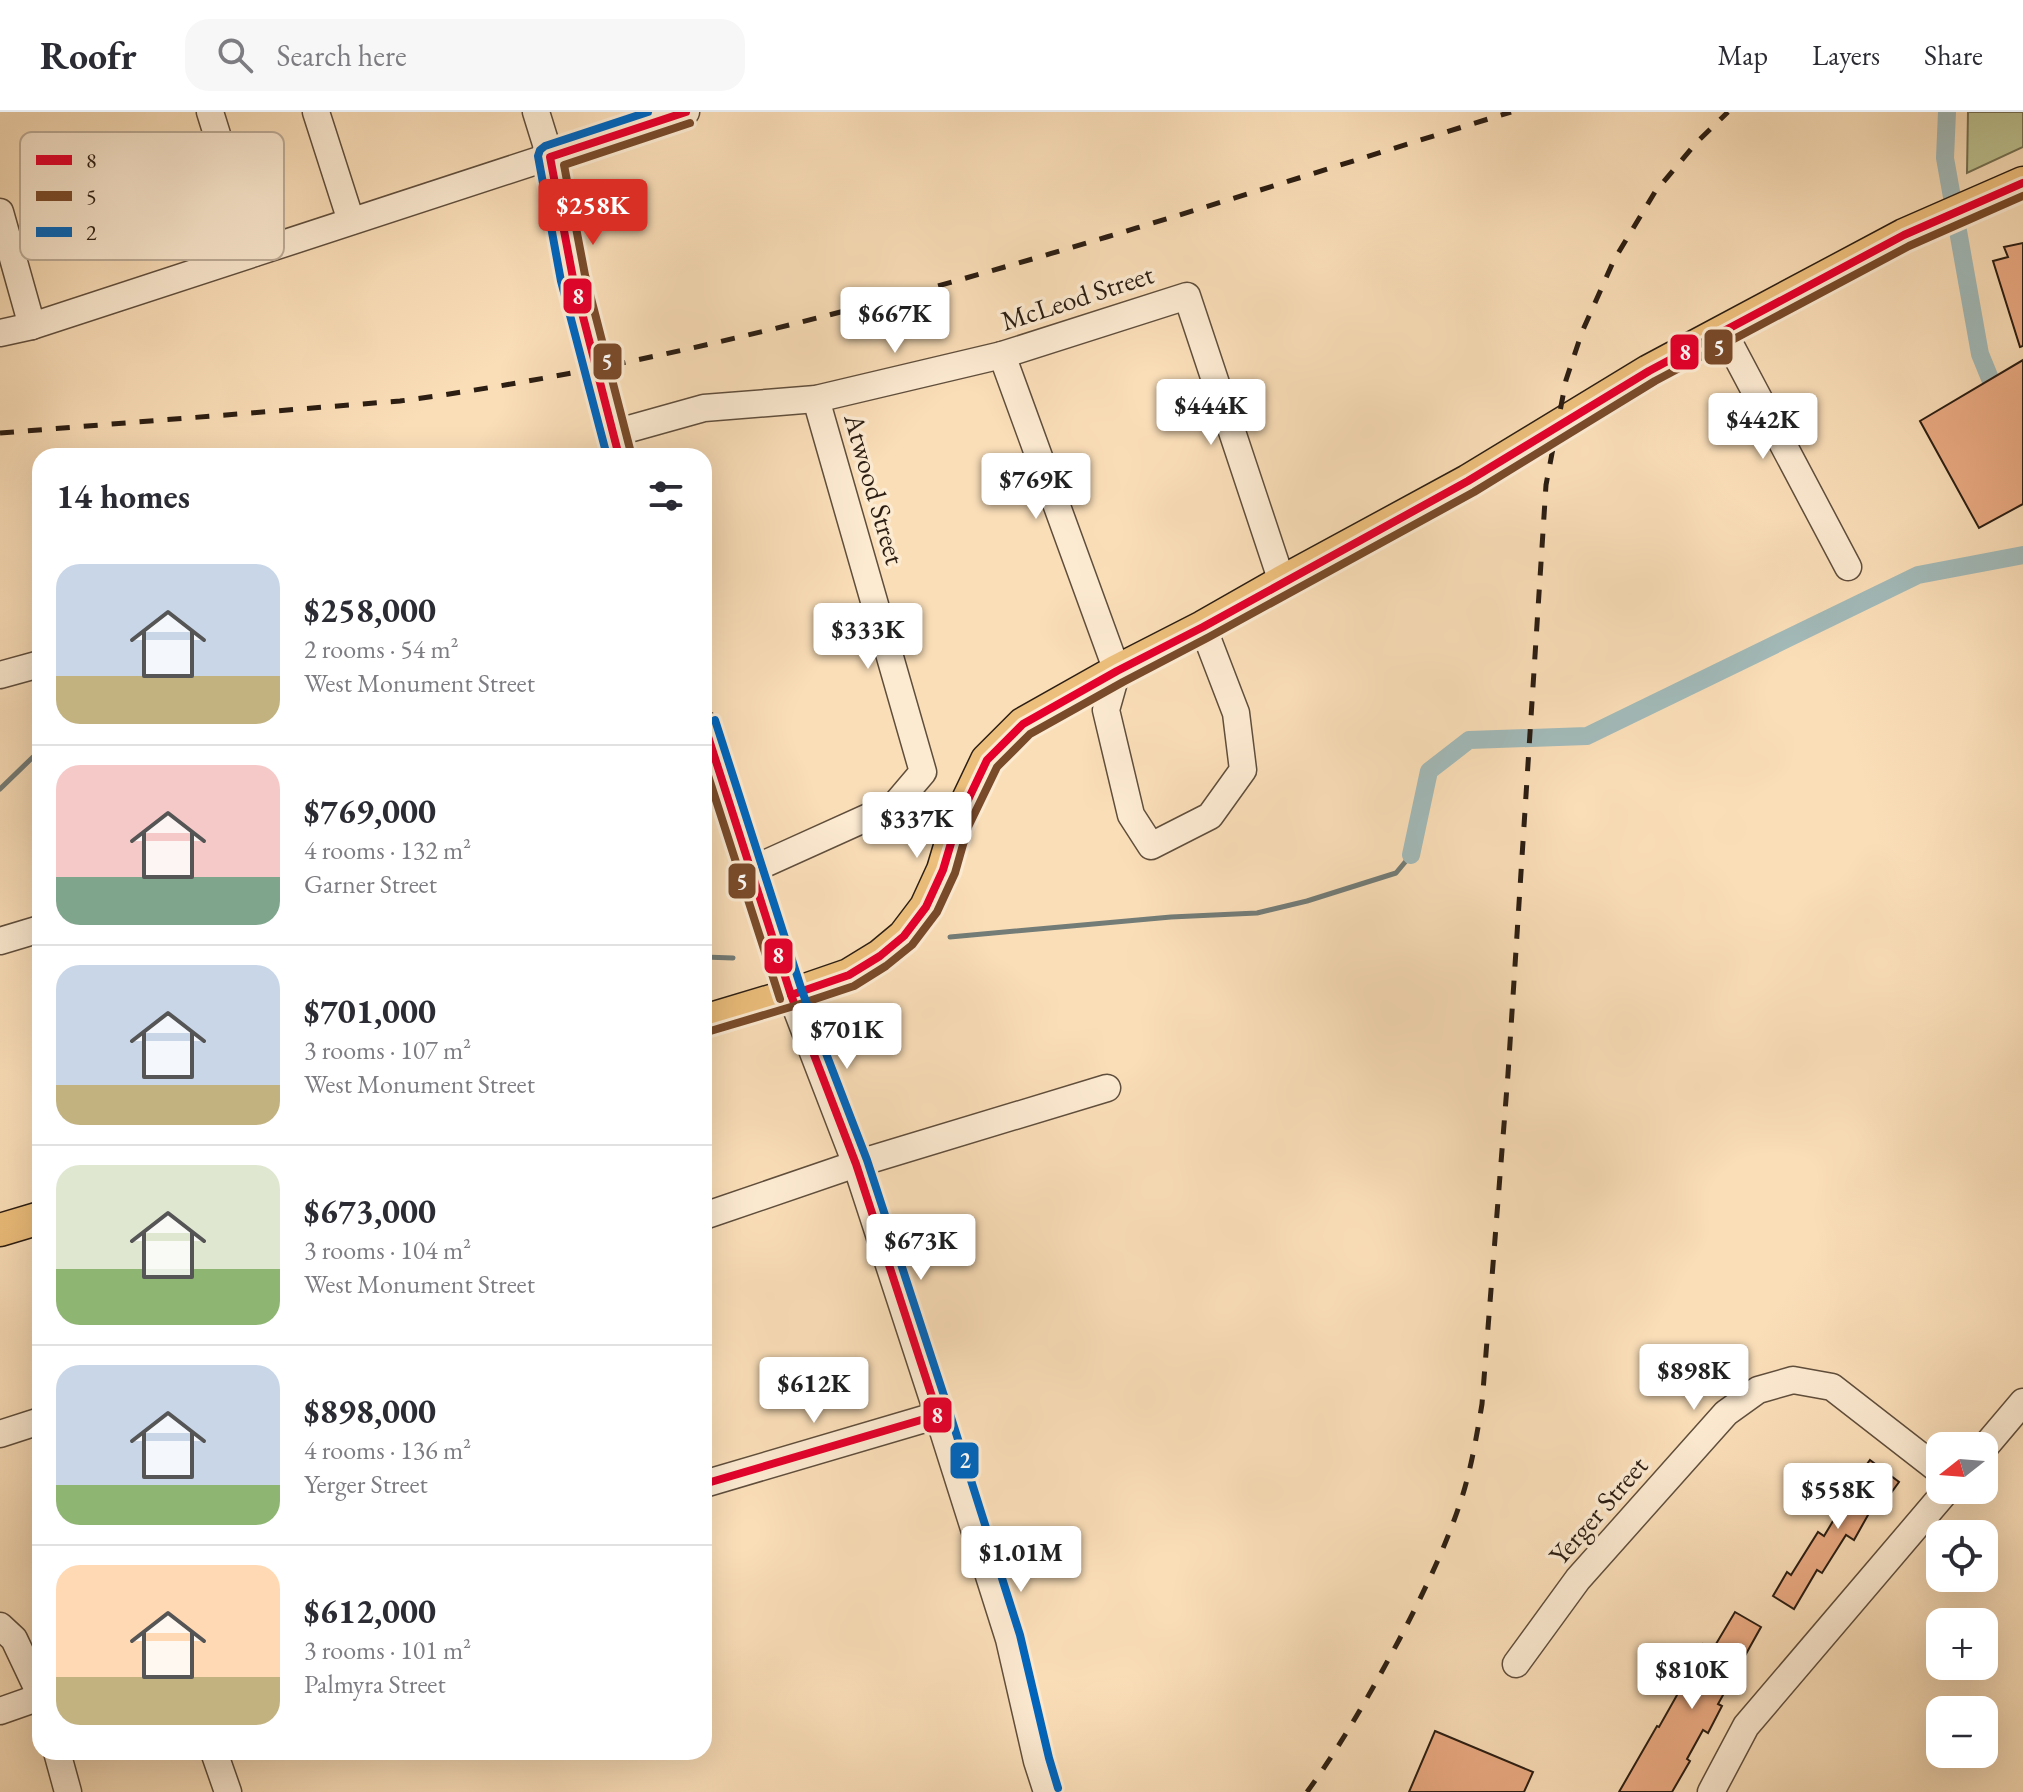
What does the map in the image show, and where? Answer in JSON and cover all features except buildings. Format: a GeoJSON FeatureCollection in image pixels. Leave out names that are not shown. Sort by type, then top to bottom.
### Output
{"type":"FeatureCollection","features":[{"type":"Feature","properties":{"kind":"main road"},"geometry":{"type":"LineString","coordinates":[[712,1019],[849,975],[880,956],[904,936],[926,907],[943,870],[957,823],[987,760],[1023,724],[1468,481],[1649,371],[1904,235],[2012,187]]}},
{"type":"Feature","properties":{"kind":"main road"},"geometry":{"type":"LineString","coordinates":[[0,1230],[32,1220]]}},
{"type":"Feature","properties":{"kind":"street"},"geometry":{"type":"LineString","coordinates":[[210,112],[216,132]]}},
{"type":"Feature","properties":{"kind":"street"},"geometry":{"type":"LineString","coordinates":[[316,112],[351,221]]}},
{"type":"Feature","properties":{"kind":"street"},"geometry":{"type":"LineString","coordinates":[[536,112],[550,157],[573,278],[615,445]]}},
{"type":"Feature","properties":{"kind":"street"},"geometry":{"type":"LineString","coordinates":[[284,243],[686,112]]}},
{"type":"Feature","properties":{"kind":"street"},"geometry":{"type":"LineString","coordinates":[[0,215],[32,326]]}},
{"type":"Feature","properties":{"kind":"street"},"geometry":{"type":"LineString","coordinates":[[0,333],[32,326],[233,260]]}},
{"type":"Feature","properties":{"kind":"street","name":"McLeod Street"},"geometry":{"type":"LineString","coordinates":[[615,445],[704,408],[816,399],[1002,355],[1187,296],[1282,582]]}},
{"type":"Feature","properties":{"kind":"street"},"geometry":{"type":"LineString","coordinates":[[1723,331],[1848,567]]}},
{"type":"Feature","properties":{"kind":"street"},"geometry":{"type":"LineString","coordinates":[[1002,355],[1117,671],[1106,710],[1131,815],[1151,846],[1210,816],[1243,770],[1236,713],[1203,627]]}},
{"type":"Feature","properties":{"kind":"street","name":"Atwood Street"},"geometry":{"type":"LineString","coordinates":[[751,870],[895,805],[923,772],[816,399]]}},
{"type":"Feature","properties":{"kind":"street"},"geometry":{"type":"LineString","coordinates":[[0,675],[32,666]]}},
{"type":"Feature","properties":{"kind":"street"},"geometry":{"type":"LineString","coordinates":[[712,749],[791,995],[856,1164],[938,1415],[1009,1639],[1047,1792]]}},
{"type":"Feature","properties":{"kind":"street"},"geometry":{"type":"LineString","coordinates":[[0,941],[32,931]]}},
{"type":"Feature","properties":{"kind":"street"},"geometry":{"type":"LineString","coordinates":[[712,1213],[856,1164],[1107,1088]]}},
{"type":"Feature","properties":{"kind":"street","name":"Yerger Street"},"geometry":{"type":"LineString","coordinates":[[1516,1664],[1578,1579],[1726,1413],[1758,1390],[1793,1380],[1832,1387],[1926,1460]]}},
{"type":"Feature","properties":{"kind":"street"},"geometry":{"type":"LineString","coordinates":[[1998,1432],[2021,1407]]}},
{"type":"Feature","properties":{"kind":"street"},"geometry":{"type":"LineString","coordinates":[[712,1482],[938,1415]]}},
{"type":"Feature","properties":{"kind":"street"},"geometry":{"type":"LineString","coordinates":[[0,1434],[32,1424]]}},
{"type":"Feature","properties":{"kind":"street"},"geometry":{"type":"LineString","coordinates":[[1711,1792],[1746,1726],[1935,1504]]}},
{"type":"Feature","properties":{"kind":"street"},"geometry":{"type":"LineString","coordinates":[[0,1626],[14,1639],[32,1678]]}},
{"type":"Feature","properties":{"kind":"street"},"geometry":{"type":"LineString","coordinates":[[0,1711],[32,1699]]}},
{"type":"Feature","properties":{"kind":"street"},"geometry":{"type":"LineString","coordinates":[[59,1760],[68,1792]]}},
{"type":"Feature","properties":{"kind":"street"},"geometry":{"type":"LineString","coordinates":[[217,1760],[228,1792]]}},
{"type":"Feature","properties":{"kind":"green space"},"geometry":{"type":"Polygon","coordinates":[[[1968,112],[2023,112],[2023,147],[1967,173],[1968,112]]]}},
{"type":"Feature","properties":{"kind":"waterway"},"geometry":{"type":"LineString","coordinates":[[1947,112],[1945,158],[1980,354],[1991,381],[2023,438]]}},
{"type":"Feature","properties":{"kind":"waterway"},"geometry":{"type":"LineString","coordinates":[[1411,855],[1429,771],[1469,740],[1587,736],[1918,575],[2023,555]]}},
{"type":"Feature","properties":{"kind":"waterway"},"geometry":{"type":"LineString","coordinates":[[0,789],[32,758]]}},
{"type":"Feature","properties":{"kind":"waterway"},"geometry":{"type":"LineString","coordinates":[[950,937],[1171,917],[1257,913],[1396,873],[1411,855]]}},
{"type":"Feature","properties":{"kind":"waterway"},"geometry":{"type":"LineString","coordinates":[[712,957],[733,958]]}},
{"type":"Feature","properties":{"kind":"railway"},"geometry":{"type":"LineString","coordinates":[[0,433],[400,401],[542,379],[683,350],[822,317],[961,279],[1511,112]]}},
{"type":"Feature","properties":{"kind":"railway"},"geometry":{"type":"LineString","coordinates":[[1307,1792],[1367,1698],[1426,1586],[1457,1513],[1476,1438],[1482,1404],[1508,1074],[1546,485],[1566,380],[1582,332],[1614,260],[1655,192],[1697,142],[1728,112]]}},
{"type":"Feature","properties":{"kind":"transit line","name":"2"},"geometry":{"type":"LineString","coordinates":[[605,448],[561,281],[538,156],[545,146],[648,112]]}},
{"type":"Feature","properties":{"kind":"transit line","name":"8"},"geometry":{"type":"LineString","coordinates":[[617,448],[573,278],[550,157],[686,112]]}},
{"type":"Feature","properties":{"kind":"transit line","name":"5"},"geometry":{"type":"LineString","coordinates":[[630,448],[585,275],[564,165],[690,123]]}},
{"type":"Feature","properties":{"kind":"transit line","name":"8"},"geometry":{"type":"LineString","coordinates":[[791,995],[849,975],[880,956],[904,936],[926,907],[943,870],[957,823],[987,760],[1023,724],[1468,481],[1649,371],[1904,235],[2023,183]]}},
{"type":"Feature","properties":{"kind":"transit line","name":"5"},"geometry":{"type":"LineString","coordinates":[[712,1031],[854,986],[912,945],[937,912],[955,873],[968,827],[997,767],[1030,734],[1474,492],[1655,381],[1909,246],[2023,196]]}},
{"type":"Feature","properties":{"kind":"transit line","name":"2"},"geometry":{"type":"LineString","coordinates":[[715,720],[802,991],[867,1160],[949,1411],[1020,1635],[1058,1788]]}},
{"type":"Feature","properties":{"kind":"transit line","name":"8"},"geometry":{"type":"LineString","coordinates":[[712,749],[791,995],[856,1164],[938,1415],[712,1482]]}},
{"type":"Feature","properties":{"kind":"transit line","name":"5"},"geometry":{"type":"LineString","coordinates":[[712,788],[780,999]]}}]}
